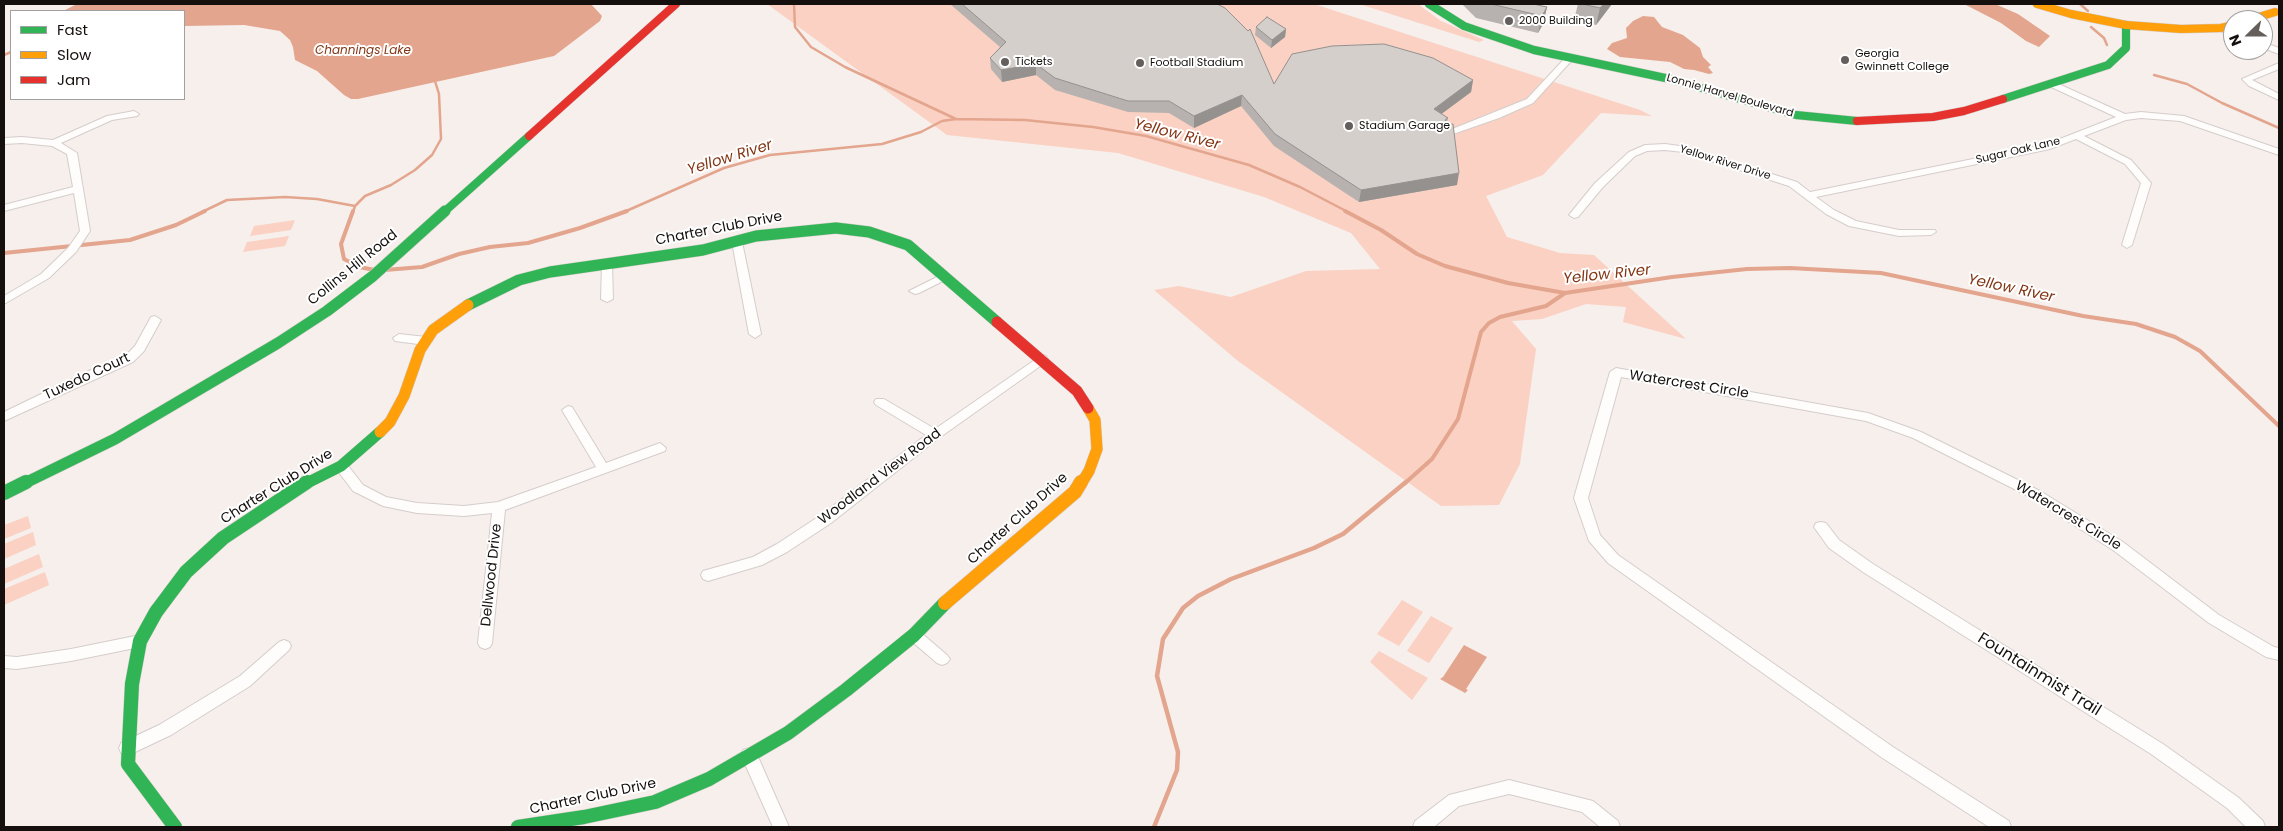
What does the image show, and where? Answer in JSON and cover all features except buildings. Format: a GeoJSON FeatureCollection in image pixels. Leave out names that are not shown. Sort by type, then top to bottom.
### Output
{"type":"FeatureCollection","features":[{"type":"Feature","properties":{"kind":"street","name":"Collins Hill Road"},"geometry":{"type":"LineString","coordinates":[[4,492],[38,478],[115,439],[278,343],[327,310],[373,276],[676,4]]}},
{"type":"Feature","properties":{"kind":"street","name":"Lonnie Harvel Boulevard"},"geometry":{"type":"LineString","coordinates":[[1429,4],[1450,18],[1483,34],[1569,59],[1636,71],[1780,112],[1831,120],[1873,122],[1933,117],[1985,106],[2108,64],[2126,48],[2126,25]]}},
{"type":"Feature","properties":{"kind":"street"},"geometry":{"type":"LineString","coordinates":[[2037,4],[2071,14],[2126,25],[2181,29],[2221,28]]}},
{"type":"Feature","properties":{"kind":"street"},"geometry":{"type":"LineString","coordinates":[[2254,4],[2278,12]]}},
{"type":"Feature","properties":{"kind":"street"},"geometry":{"type":"LineString","coordinates":[[1450,132],[1496,116],[1530,101],[1569,59]]}},
{"type":"Feature","properties":{"kind":"street"},"geometry":{"type":"LineString","coordinates":[[2279,66],[2246,79],[2252,84],[2279,97]]}},
{"type":"Feature","properties":{"kind":"street"},"geometry":{"type":"LineString","coordinates":[[2052,84],[2124,117]]}},
{"type":"Feature","properties":{"kind":"street"},"geometry":{"type":"LineString","coordinates":[[54,143],[110,118],[134,114]]}},
{"type":"Feature","properties":{"kind":"street","name":"Sugar Oak Lane"},"geometry":{"type":"LineString","coordinates":[[1809,195],[2050,146],[2124,117],[2156,115],[2181,118],[2279,152]]}},
{"type":"Feature","properties":{"kind":"street"},"geometry":{"type":"LineString","coordinates":[[2077,136],[2128,162],[2146,183],[2127,245]]}},
{"type":"Feature","properties":{"kind":"street"},"geometry":{"type":"LineString","coordinates":[[4,141],[22,140],[54,143],[72,153],[85,231],[72,250],[44,276],[4,301]]}},
{"type":"Feature","properties":{"kind":"street","name":"Yellow River Drive"},"geometry":{"type":"LineString","coordinates":[[1574,214],[1599,185],[1632,154],[1655,147],[1684,149],[1793,184],[1830,212],[1861,226],[1899,234],[1931,232]]}},
{"type":"Feature","properties":{"kind":"street"},"geometry":{"type":"LineString","coordinates":[[4,208],[79,188]]}},
{"type":"Feature","properties":{"kind":"street","name":"Charter Club Drive"},"geometry":{"type":"LineString","coordinates":[[175,827],[128,764],[132,684],[140,642],[156,612],[186,572],[223,538],[304,484],[340,466],[390,422],[404,396],[420,350],[433,330],[456,312],[487,294],[519,280],[550,272],[738,242],[756,236],[798,230],[836,228],[869,232],[908,245],[1077,391],[1095,420],[1097,449],[1089,471],[1075,492],[941,607],[914,636],[788,733],[709,780],[655,802],[584,817],[554,820],[523,827]]}},
{"type":"Feature","properties":{"kind":"street"},"geometry":{"type":"LineString","coordinates":[[738,242],[754,334]]}},
{"type":"Feature","properties":{"kind":"street"},"geometry":{"type":"LineString","coordinates":[[607,264],[607,299]]}},
{"type":"Feature","properties":{"kind":"street"},"geometry":{"type":"LineString","coordinates":[[915,292],[944,276]]}},
{"type":"Feature","properties":{"kind":"street","name":"Tuxedo Court"},"geometry":{"type":"LineString","coordinates":[[4,417],[97,372],[129,359],[140,348],[155,320]]}},
{"type":"Feature","properties":{"kind":"street"},"geometry":{"type":"LineString","coordinates":[[399,338],[426,341]]}},
{"type":"Feature","properties":{"kind":"street","name":"Woodland View Road"},"geometry":{"type":"LineString","coordinates":[[708,574],[757,561],[782,548],[826,519],[935,434],[1042,359]]}},
{"type":"Feature","properties":{"kind":"street","name":"Watercrest Circle"},"geometry":{"type":"LineString","coordinates":[[2003,827],[1887,752],[1613,560],[1594,537],[1581,498],[1616,372],[1868,416],[1917,435],[2035,494],[2118,546],[2214,619],[2271,653],[2279,654]]}},
{"type":"Feature","properties":{"kind":"street"},"geometry":{"type":"LineString","coordinates":[[880,402],[935,434]]}},
{"type":"Feature","properties":{"kind":"street"},"geometry":{"type":"LineString","coordinates":[[568,410],[603,468]]}},
{"type":"Feature","properties":{"kind":"street"},"geometry":{"type":"LineString","coordinates":[[340,466],[358,488],[383,501],[417,508],[464,511],[499,507],[660,448]]}},
{"type":"Feature","properties":{"kind":"street","name":"Dellwood Drive"},"geometry":{"type":"LineString","coordinates":[[484,643],[499,507]]}},
{"type":"Feature","properties":{"kind":"street","name":"Fountainmist Trail"},"geometry":{"type":"LineString","coordinates":[[1821,527],[1834,544],[1868,568],[2157,749],[2233,803],[2257,827]]}},
{"type":"Feature","properties":{"kind":"street"},"geometry":{"type":"LineString","coordinates":[[914,636],[942,659]]}},
{"type":"Feature","properties":{"kind":"street"},"geometry":{"type":"LineString","coordinates":[[4,662],[17,663],[140,642]]}},
{"type":"Feature","properties":{"kind":"street"},"geometry":{"type":"LineString","coordinates":[[128,748],[165,730],[245,681],[284,646]]}},
{"type":"Feature","properties":{"kind":"street"},"geometry":{"type":"LineString","coordinates":[[749,755],[781,827]]}},
{"type":"Feature","properties":{"kind":"street"},"geometry":{"type":"LineString","coordinates":[[1421,827],[1455,800],[1509,787],[1587,806],[1612,827]]}},
{"type":"Feature","properties":{"kind":"shaded area"},"geometry":{"type":"Polygon","coordinates":[[[767,4],[1314,4],[1640,110],[1652,116],[1601,113],[1543,175],[1486,196],[1507,237],[1560,253],[1594,255],[1686,339],[1623,322],[1626,307],[1586,304],[1542,319],[1512,321],[1536,349],[1520,464],[1499,505],[1441,506],[1238,361],[1154,290],[1179,286],[1231,297],[1306,271],[1380,269],[1351,233],[1264,197],[1118,153],[947,135],[767,4]]]}},
{"type":"Feature","properties":{"kind":"shaded area"},"geometry":{"type":"Polygon","coordinates":[[[1359,4],[1418,4],[1441,21],[1484,40],[1479,42],[1359,4]]]}},
{"type":"Feature","properties":{"kind":"shaded area"},"geometry":{"type":"Polygon","coordinates":[[[295,220],[291,230],[250,236],[254,226],[295,220]]]}},
{"type":"Feature","properties":{"kind":"shaded area"},"geometry":{"type":"Polygon","coordinates":[[[289,236],[285,246],[243,252],[247,242],[289,236]]]}},
{"type":"Feature","properties":{"kind":"shaded area"},"geometry":{"type":"Polygon","coordinates":[[[28,516],[31,528],[4,539],[4,525],[28,516]]]}},
{"type":"Feature","properties":{"kind":"shaded area"},"geometry":{"type":"Polygon","coordinates":[[[33,532],[36,545],[4,559],[4,544],[33,532]]]}},
{"type":"Feature","properties":{"kind":"shaded area"},"geometry":{"type":"Polygon","coordinates":[[[39,554],[43,567],[4,584],[4,569],[39,554]]]}},
{"type":"Feature","properties":{"kind":"shaded area"},"geometry":{"type":"Polygon","coordinates":[[[45,572],[49,585],[4,605],[4,589],[45,572]]]}},
{"type":"Feature","properties":{"kind":"shaded area"},"geometry":{"type":"Polygon","coordinates":[[[1402,600],[1423,612],[1399,646],[1377,634],[1402,600]]]}},
{"type":"Feature","properties":{"kind":"shaded area"},"geometry":{"type":"Polygon","coordinates":[[[1431,616],[1453,628],[1429,663],[1407,651],[1431,616]]]}},
{"type":"Feature","properties":{"kind":"shaded area"},"geometry":{"type":"Polygon","coordinates":[[[1379,651],[1428,678],[1412,700],[1370,662],[1379,651]]]}},
{"type":"Feature","properties":{"kind":"water","name":"Channings Lake"},"geometry":{"type":"Polygon","coordinates":[[[77,4],[591,4],[602,16],[600,21],[554,56],[351,99],[317,71],[295,60],[290,40],[280,31],[244,25],[185,26],[185,10],[65,10],[77,4]]]}},
{"type":"Feature","properties":{"kind":"water"},"geometry":{"type":"Polygon","coordinates":[[[1964,4],[1995,4],[2018,14],[2050,36],[2039,47],[2026,41],[2001,23],[1964,4]]]}},
{"type":"Feature","properties":{"kind":"water"},"geometry":{"type":"Polygon","coordinates":[[[1643,16],[1654,17],[1662,27],[1683,35],[1700,48],[1703,57],[1711,65],[1708,67],[1713,73],[1709,74],[1684,69],[1670,62],[1620,57],[1607,49],[1612,43],[1627,38],[1626,28],[1633,21],[1643,16]]]}},
{"type":"Feature","properties":{"kind":"water"},"geometry":{"type":"Polygon","coordinates":[[[1464,645],[1487,657],[1465,693],[1440,679],[1464,645]]]}},
{"type":"Feature","properties":{"kind":"waterway"},"geometry":{"type":"LineString","coordinates":[[794,4],[795,27],[811,47],[845,67],[956,119]]}},
{"type":"Feature","properties":{"kind":"waterway"},"geometry":{"type":"LineString","coordinates":[[2080,4],[2088,11]]}},
{"type":"Feature","properties":{"kind":"waterway"},"geometry":{"type":"LineString","coordinates":[[2091,27],[2104,38],[2107,45]]}},
{"type":"Feature","properties":{"kind":"waterway","name":"Yellow River"},"geometry":{"type":"LineString","coordinates":[[4,55],[10,52]]}},
{"type":"Feature","properties":{"kind":"waterway"},"geometry":{"type":"LineString","coordinates":[[2154,75],[2187,84],[2222,103],[2279,128]]}},
{"type":"Feature","properties":{"kind":"waterway","name":"Yellow River"},"geometry":{"type":"LineString","coordinates":[[355,206],[365,196],[391,185],[415,170],[432,155],[441,139],[439,94],[434,78]]}},
{"type":"Feature","properties":{"kind":"waterway","name":"Yellow River"},"geometry":{"type":"LineString","coordinates":[[624,212],[724,168],[770,155],[882,144],[921,132],[942,121],[956,119]]}},
{"type":"Feature","properties":{"kind":"waterway","name":"Yellow River"},"geometry":{"type":"LineString","coordinates":[[956,119],[1025,120],[1093,127],[1146,136],[1249,165],[1300,187],[1348,212]]}},
{"type":"Feature","properties":{"kind":"waterway"},"geometry":{"type":"LineString","coordinates":[[202,212],[227,200],[285,197],[317,199],[355,206]]}},
{"type":"Feature","properties":{"kind":"waterway","name":"Yellow River"},"geometry":{"type":"LineString","coordinates":[[353,212],[355,206]]}},
{"type":"Feature","properties":{"kind":"waterway"},"geometry":{"type":"LineString","coordinates":[[4,253],[130,240],[176,225],[205,211]]}},
{"type":"Feature","properties":{"kind":"waterway","name":"Yellow River"},"geometry":{"type":"LineString","coordinates":[[353,211],[341,244],[344,259],[359,267],[375,270]]}},
{"type":"Feature","properties":{"kind":"waterway","name":"Yellow River"},"geometry":{"type":"LineString","coordinates":[[385,270],[422,267],[459,254],[490,247],[528,243],[580,228],[627,211]]}},
{"type":"Feature","properties":{"kind":"waterway","name":"Yellow River"},"geometry":{"type":"LineString","coordinates":[[1345,211],[1381,230],[1417,254],[1445,266],[1508,283],[1565,293]]}},
{"type":"Feature","properties":{"kind":"waterway","name":"Yellow River"},"geometry":{"type":"LineString","coordinates":[[1565,293],[1672,277],[1747,269],[1790,268],[1881,273],[2083,316],[2136,324],[2175,337],[2200,351],[2279,426]]}},
{"type":"Feature","properties":{"kind":"waterway"},"geometry":{"type":"LineString","coordinates":[[1404,484],[1432,459],[1458,419],[1481,332],[1489,323],[1500,317],[1546,306],[1565,293]]}},
{"type":"Feature","properties":{"kind":"waterway"},"geometry":{"type":"LineString","coordinates":[[1154,827],[1177,770],[1178,752],[1157,676],[1163,639],[1183,608],[1198,596],[1231,579],[1314,548],[1343,534],[1406,482]]}},
{"type":"Feature","properties":{"kind":"traffic: fast"},"geometry":{"type":"LineString","coordinates":[[1429,4],[1464,26],[1534,50],[1670,79],[1796,115],[1831,120],[1857,121]]}},
{"type":"Feature","properties":{"kind":"traffic: fast"},"geometry":{"type":"LineString","coordinates":[[2003,99],[2108,65],[2126,48],[2126,25]]}},
{"type":"Feature","properties":{"kind":"traffic: fast"},"geometry":{"type":"LineString","coordinates":[[4,493],[115,439],[278,343],[327,311],[373,276],[529,136]]}},
{"type":"Feature","properties":{"kind":"traffic: fast"},"geometry":{"type":"LineString","coordinates":[[468,305],[519,280],[550,272],[703,250],[756,236],[836,228],[869,232],[908,245],[997,322]]}},
{"type":"Feature","properties":{"kind":"traffic: fast"},"geometry":{"type":"LineString","coordinates":[[175,827],[128,764],[132,684],[140,641],[156,612],[186,572],[223,538],[304,484],[341,466],[380,432]]}},
{"type":"Feature","properties":{"kind":"traffic: fast"},"geometry":{"type":"LineString","coordinates":[[518,827],[584,817],[655,802],[709,779],[788,733],[846,690],[914,635],[945,603]]}},
{"type":"Feature","properties":{"kind":"traffic: slow"},"geometry":{"type":"LineString","coordinates":[[2037,4],[2071,14],[2126,25],[2181,29],[2223,28]]}},
{"type":"Feature","properties":{"kind":"traffic: slow"},"geometry":{"type":"LineString","coordinates":[[380,432],[390,422],[404,396],[420,350],[433,330],[468,305]]}},
{"type":"Feature","properties":{"kind":"traffic: slow"},"geometry":{"type":"LineString","coordinates":[[945,603],[1075,492],[1089,471],[1097,449],[1095,420],[1088,408]]}},
{"type":"Feature","properties":{"kind":"traffic: jam"},"geometry":{"type":"LineString","coordinates":[[529,136],[676,4]]}},
{"type":"Feature","properties":{"kind":"traffic: jam"},"geometry":{"type":"LineString","coordinates":[[1857,121],[1933,117],[1964,111],[2003,99]]}},
{"type":"Feature","properties":{"kind":"traffic: jam"},"geometry":{"type":"LineString","coordinates":[[997,322],[1077,391],[1088,408]]}},
{"type":"Feature","properties":{"kind":"place","name":"2000 Building"},"geometry":{"type":"Point","coordinates":[1509,21]}},
{"type":"Feature","properties":{"kind":"place","name":"Georgia Gwinnett College"},"geometry":{"type":"Point","coordinates":[1845,60]}},
{"type":"Feature","properties":{"kind":"place","name":"Tickets"},"geometry":{"type":"Point","coordinates":[1005,62]}},
{"type":"Feature","properties":{"kind":"place","name":"Football Stadium"},"geometry":{"type":"Point","coordinates":[1140,63]}},
{"type":"Feature","properties":{"kind":"place","name":"Stadium Garage"},"geometry":{"type":"Point","coordinates":[1349,126]}}]}
